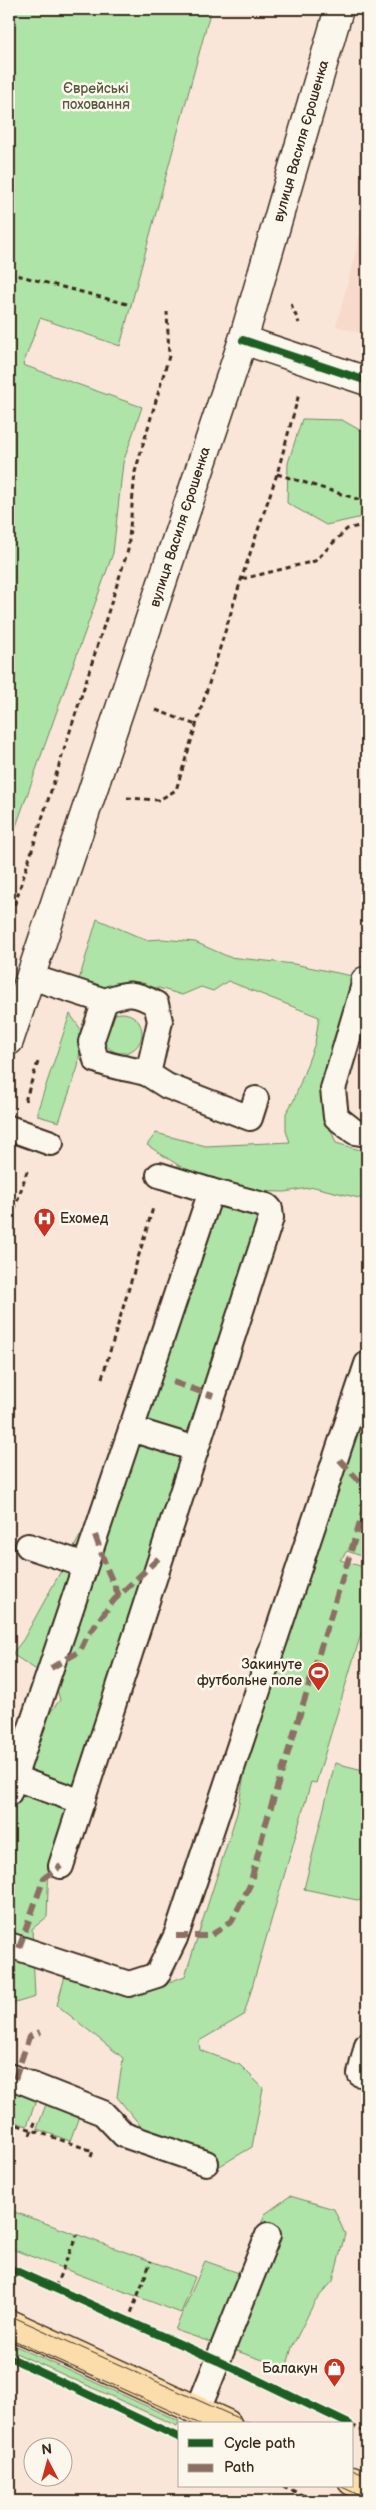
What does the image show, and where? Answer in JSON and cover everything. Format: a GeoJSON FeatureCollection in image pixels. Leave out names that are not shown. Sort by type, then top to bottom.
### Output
{"type":"FeatureCollection","features":[{"type":"Feature","properties":{"kind":"main road","name":"вулиця Василя Єрошенка"},"geometry":{"type":"LineString","coordinates":[[9,1041],[243,340],[339,9]]}},
{"type":"Feature","properties":{"kind":"main road"},"geometry":{"type":"LineString","coordinates":[[243,340],[367,381]]}},
{"type":"Feature","properties":{"kind":"main road"},"geometry":{"type":"LineString","coordinates":[[9,2324],[223,2422]]}},
{"type":"Feature","properties":{"kind":"main road"},"geometry":{"type":"LineString","coordinates":[[354,2482],[367,2488]]}},
{"type":"Feature","properties":{"kind":"lane"},"geometry":{"type":"LineString","coordinates":[[30,977],[105,1001],[124,994],[141,996],[156,1004],[160,1021],[148,1074]]}},
{"type":"Feature","properties":{"kind":"lane"},"geometry":{"type":"LineString","coordinates":[[366,981],[334,1088],[336,1117],[355,1132],[367,1134]]}},
{"type":"Feature","properties":{"kind":"lane"},"geometry":{"type":"LineString","coordinates":[[105,1001],[91,1042],[96,1060],[110,1066],[130,1068],[148,1074],[182,1093],[250,1118],[256,1099]]}},
{"type":"Feature","properties":{"kind":"lane"},"geometry":{"type":"LineString","coordinates":[[12,1129],[51,1143]]}},
{"type":"Feature","properties":{"kind":"lane"},"geometry":{"type":"LineString","coordinates":[[61,1866],[272,1218],[270,1209],[267,1206],[161,1176]]}},
{"type":"Feature","properties":{"kind":"lane"},"geometry":{"type":"LineString","coordinates":[[82,1802],[10,1782],[211,1191]]}},
{"type":"Feature","properties":{"kind":"lane"},"geometry":{"type":"LineString","coordinates":[[9,1945],[129,1984],[157,1975],[176,1936],[367,1364]]}},
{"type":"Feature","properties":{"kind":"lane"},"geometry":{"type":"LineString","coordinates":[[131,1429],[196,1449]]}},
{"type":"Feature","properties":{"kind":"lane"},"geometry":{"type":"LineString","coordinates":[[28,1546],[85,1565]]}},
{"type":"Feature","properties":{"kind":"lane"},"geometry":{"type":"LineString","coordinates":[[360,2074],[367,2044]]}},
{"type":"Feature","properties":{"kind":"lane"},"geometry":{"type":"LineString","coordinates":[[9,2076],[103,2113],[124,2135],[206,2163]]}},
{"type":"Feature","properties":{"kind":"lane"},"geometry":{"type":"LineString","coordinates":[[198,2410],[268,2235]]}},
{"type":"Feature","properties":{"kind":"path"},"geometry":{"type":"LineString","coordinates":[[9,273],[131,305]]}},
{"type":"Feature","properties":{"kind":"path"},"geometry":{"type":"LineString","coordinates":[[290,301],[303,331]]}},
{"type":"Feature","properties":{"kind":"path"},"geometry":{"type":"LineString","coordinates":[[9,922],[128,550],[135,472],[170,356],[168,312]]}},
{"type":"Feature","properties":{"kind":"path"},"geometry":{"type":"LineString","coordinates":[[127,789],[124,798],[159,800],[176,790],[241,580],[277,474],[300,392],[308,395]]}},
{"type":"Feature","properties":{"kind":"path"},"geometry":{"type":"LineString","coordinates":[[277,474],[367,502]]}},
{"type":"Feature","properties":{"kind":"path"},"geometry":{"type":"LineString","coordinates":[[241,580],[316,561],[347,529],[367,524]]}},
{"type":"Feature","properties":{"kind":"path"},"geometry":{"type":"LineString","coordinates":[[151,715],[153,708],[196,725]]}},
{"type":"Feature","properties":{"kind":"path"},"geometry":{"type":"LineString","coordinates":[[9,1227],[33,1151],[12,1129],[39,1059]]}},
{"type":"Feature","properties":{"kind":"path"},"geometry":{"type":"LineString","coordinates":[[102,1378],[161,1176]]}},
{"type":"Feature","properties":{"kind":"path"},"geometry":{"type":"LineString","coordinates":[[122,1290],[128,1292]]}},
{"type":"Feature","properties":{"kind":"path"},"geometry":{"type":"LineString","coordinates":[[9,2122],[94,2151],[91,2157]]}},
{"type":"Feature","properties":{"kind":"path"},"geometry":{"type":"LineString","coordinates":[[55,2288],[77,2234]]}},
{"type":"Feature","properties":{"kind":"path"},"geometry":{"type":"LineString","coordinates":[[128,2321],[151,2261]]}},
{"type":"Feature","properties":{"kind":"path"},"geometry":{"type":"LineString","coordinates":[[9,2268],[218,2361],[345,2422]]}},
{"type":"Feature","properties":{"kind":"path"},"geometry":{"type":"LineString","coordinates":[[354,2426],[367,2432]]}},
{"type":"Feature","properties":{"kind":"path"},"geometry":{"type":"LineString","coordinates":[[287,2488],[315,2501]]}},
{"type":"Feature","properties":{"kind":"shaded area"},"geometry":{"type":"Polygon","coordinates":[[[367,210],[367,335],[336,326],[367,210]]]}},
{"type":"Feature","properties":{"kind":"green space","name":"Єврейські поховання"},"geometry":{"type":"Polygon","coordinates":[[[9,9],[211,9],[120,346],[40,318],[23,365],[142,407],[123,463],[113,553],[9,846],[9,9]]]}},
{"type":"Feature","properties":{"kind":"green space"},"geometry":{"type":"Polygon","coordinates":[[[302,419],[342,420],[367,434],[367,516],[326,525],[287,503],[288,463],[302,419]]]}},
{"type":"Feature","properties":{"kind":"green space"},"geometry":{"type":"Polygon","coordinates":[[[97,919],[146,940],[162,939],[195,942],[229,957],[294,964],[352,976],[345,1009],[329,1125],[336,1143],[367,1152],[367,1200],[314,1187],[285,1192],[240,1191],[195,1176],[147,1145],[156,1133],[206,1146],[290,1142],[286,1131],[286,1113],[294,1100],[315,1043],[319,1017],[228,981],[213,991],[201,987],[182,995],[159,988],[134,985],[102,989],[79,980],[97,919]]]}},
{"type":"Feature","properties":{"kind":"green space"},"geometry":{"type":"Polygon","coordinates":[[[126,1013],[133,1016],[139,1022],[142,1033],[141,1041],[133,1050],[126,1053],[118,1053],[111,1050],[103,1041],[102,1029],[105,1022],[114,1014],[126,1013]]]}},
{"type":"Feature","properties":{"kind":"green space"},"geometry":{"type":"Polygon","coordinates":[[[70,1014],[82,1031],[78,1067],[59,1122],[38,1116],[38,1109],[70,1014]]]}},
{"type":"Feature","properties":{"kind":"green space"},"geometry":{"type":"Polygon","coordinates":[[[211,1191],[263,1204],[73,1817],[49,1863],[47,1917],[32,1929],[35,1997],[9,2005],[9,1729],[48,1715],[60,1700],[55,1682],[12,1654],[23,1640],[101,1498],[211,1191]]]}},
{"type":"Feature","properties":{"kind":"green space"},"geometry":{"type":"Polygon","coordinates":[[[367,1402],[367,1558],[347,1551],[340,1560],[367,1568],[367,1614],[316,1783],[311,1782],[244,2015],[199,2041],[200,2050],[240,2065],[263,2088],[252,2147],[213,2170],[167,2158],[117,2097],[123,2058],[57,2005],[65,1976],[141,1993],[185,1976],[237,1813],[263,1675],[323,1498],[367,1402]]]}},
{"type":"Feature","properties":{"kind":"green space"},"geometry":{"type":"Polygon","coordinates":[[[335,1763],[367,1771],[367,1902],[304,1889],[335,1763]]]}},
{"type":"Feature","properties":{"kind":"green space"},"geometry":{"type":"Polygon","coordinates":[[[9,2080],[39,2092],[27,2126],[9,2120],[9,2080]]]}},
{"type":"Feature","properties":{"kind":"green space"},"geometry":{"type":"Polygon","coordinates":[[[49,2096],[82,2108],[70,2141],[37,2129],[49,2096]]]}},
{"type":"Feature","properties":{"kind":"green space"},"geometry":{"type":"Polygon","coordinates":[[[290,2196],[334,2209],[345,2234],[333,2281],[315,2301],[292,2347],[285,2373],[263,2360],[175,2330],[205,2261],[239,2273],[246,2261],[265,2214],[290,2196]]]}},
{"type":"Feature","properties":{"kind":"green space"},"geometry":{"type":"Polygon","coordinates":[[[9,2210],[195,2277],[181,2313],[9,2248],[9,2210]]]}},
{"type":"Feature","properties":{"kind":"green space"},"geometry":{"type":"Polygon","coordinates":[[[9,2343],[179,2421],[177,2426],[9,2350],[9,2343]]]}},
{"type":"Feature","properties":{"kind":"tram line"},"geometry":{"type":"LineString","coordinates":[[9,2315],[247,2422]]}},
{"type":"Feature","properties":{"kind":"tram line"},"geometry":{"type":"LineString","coordinates":[[9,2338],[196,2422]]}},
{"type":"Feature","properties":{"kind":"tram line"},"geometry":{"type":"LineString","coordinates":[[354,2471],[367,2476]]}},
{"type":"Feature","properties":{"kind":"tram line"},"geometry":{"type":"LineString","coordinates":[[344,2488],[367,2499]]}},
{"type":"Feature","properties":{"kind":"marked path"},"geometry":{"type":"LineString","coordinates":[[173,1382],[213,1396]]}},
{"type":"Feature","properties":{"kind":"marked path"},"geometry":{"type":"LineString","coordinates":[[176,1936],[210,1936],[232,1921],[250,1885],[265,1826],[365,1506],[361,1483],[337,1457]]}},
{"type":"Feature","properties":{"kind":"marked path"},"geometry":{"type":"LineString","coordinates":[[95,1535],[119,1596]]}},
{"type":"Feature","properties":{"kind":"marked path"},"geometry":{"type":"LineString","coordinates":[[51,1668],[80,1651],[87,1636],[114,1600],[161,1556]]}},
{"type":"Feature","properties":{"kind":"marked path"},"geometry":{"type":"LineString","coordinates":[[19,1948],[44,1878],[61,1866]]}},
{"type":"Feature","properties":{"kind":"marked path"},"geometry":{"type":"LineString","coordinates":[[15,2079],[29,2037],[40,2032]]}},
{"type":"Feature","properties":{"kind":"cycle path"},"geometry":{"type":"LineString","coordinates":[[243,340],[367,381]]}},
{"type":"Feature","properties":{"kind":"cycle path"},"geometry":{"type":"LineString","coordinates":[[9,2268],[218,2361],[345,2422]]}},
{"type":"Feature","properties":{"kind":"cycle path"},"geometry":{"type":"LineString","coordinates":[[9,2357],[178,2437]]}},
{"type":"Feature","properties":{"kind":"place","name":"Ехомед"},"geometry":{"type":"Point","coordinates":[44,1237]}},
{"type":"Feature","properties":{"kind":"place","name":"Закинуте футбольне поле"},"geometry":{"type":"Point","coordinates":[318,1691]}},
{"type":"Feature","properties":{"kind":"place","name":"Балакун"},"geometry":{"type":"Point","coordinates":[334,2387]}}]}
